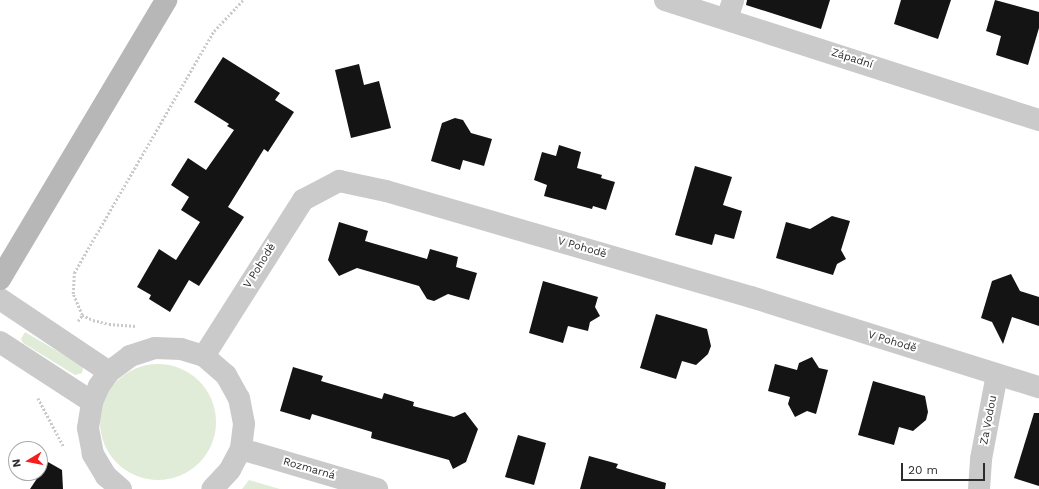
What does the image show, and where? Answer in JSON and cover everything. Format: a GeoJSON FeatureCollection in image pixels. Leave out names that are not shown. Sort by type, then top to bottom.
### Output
{"type":"FeatureCollection","features":[{"type":"Feature","properties":{"kind":"street"},"geometry":{"type":"LineString","coordinates":[[0,279],[166,0]]}},
{"type":"Feature","properties":{"kind":"street","name":"Západní"},"geometry":{"type":"LineString","coordinates":[[665,0],[730,9],[1039,120]]}},
{"type":"Feature","properties":{"kind":"street","name":"V Pohodě"},"geometry":{"type":"LineString","coordinates":[[204,356],[303,200],[338,181],[386,191],[735,293],[1039,387]]}},
{"type":"Feature","properties":{"kind":"street"},"geometry":{"type":"LineString","coordinates":[[0,299],[109,372]]}},
{"type":"Feature","properties":{"kind":"street"},"geometry":{"type":"LineString","coordinates":[[0,342],[92,402]]}},
{"type":"Feature","properties":{"kind":"street"},"geometry":{"type":"LineString","coordinates":[[117,488],[106,476],[93,454],[88,428],[92,402],[99,386],[109,372],[130,356],[155,348],[181,349],[204,356],[226,375],[239,398],[244,424],[241,449],[230,470],[212,489]]}},
{"type":"Feature","properties":{"kind":"street","name":"Za Vodou"},"geometry":{"type":"LineString","coordinates":[[979,489],[981,459],[997,374]]}},
{"type":"Feature","properties":{"kind":"street","name":"Rozmarná"},"geometry":{"type":"LineString","coordinates":[[241,449],[377,489]]}},
{"type":"Feature","properties":{"kind":"path"},"geometry":{"type":"LineString","coordinates":[[75,328],[82,315],[73,294],[74,274],[214,31],[243,0]]}},
{"type":"Feature","properties":{"kind":"path"},"geometry":{"type":"LineString","coordinates":[[36,394],[67,452]]}},
{"type":"Feature","properties":{"kind":"green space"},"geometry":{"type":"Polygon","coordinates":[[[25,332],[81,365],[83,368],[82,373],[75,375],[23,343],[21,339],[25,332]]]}},
{"type":"Feature","properties":{"kind":"green space"},"geometry":{"type":"Polygon","coordinates":[[[158,364],[169,365],[180,369],[199,381],[211,400],[215,411],[215,433],[211,444],[199,463],[180,475],[169,479],[158,480],[147,479],[136,475],[117,463],[105,444],[101,433],[100,422],[101,411],[105,400],[117,381],[136,369],[147,365],[158,364]]]}},
{"type":"Feature","properties":{"kind":"green space"},"geometry":{"type":"Polygon","coordinates":[[[249,480],[280,489],[242,489],[249,480]]]}},
{"type":"Feature","properties":{"kind":"building"},"geometry":{"type":"Polygon","coordinates":[[[747,0],[830,0],[821,29],[746,5],[747,0]]]}},
{"type":"Feature","properties":{"kind":"building"},"geometry":{"type":"Polygon","coordinates":[[[901,0],[951,0],[938,39],[894,24],[901,0]]]}},
{"type":"Feature","properties":{"kind":"building"},"geometry":{"type":"Polygon","coordinates":[[[995,0],[1039,12],[1039,28],[1028,65],[996,55],[1001,36],[986,31],[995,0]]]}},
{"type":"Feature","properties":{"kind":"building"},"geometry":{"type":"Polygon","coordinates":[[[223,57],[280,93],[275,100],[294,112],[268,152],[264,149],[228,207],[244,217],[199,286],[189,280],[170,312],[149,299],[151,295],[137,287],[159,249],[176,260],[200,222],[181,210],[189,197],[171,185],[188,158],[206,170],[234,130],[227,126],[229,124],[194,102],[223,57]]]}},
{"type":"Feature","properties":{"kind":"building"},"geometry":{"type":"Polygon","coordinates":[[[359,64],[364,85],[379,81],[391,128],[351,138],[335,70],[359,64]]]}},
{"type":"Feature","properties":{"kind":"building"},"geometry":{"type":"Polygon","coordinates":[[[455,118],[463,120],[471,133],[492,139],[484,166],[463,160],[460,170],[431,161],[442,123],[455,118]]]}},
{"type":"Feature","properties":{"kind":"building"},"geometry":{"type":"Polygon","coordinates":[[[559,145],[581,152],[577,168],[602,175],[601,178],[615,182],[606,210],[593,206],[592,209],[544,196],[547,185],[534,180],[542,152],[556,156],[559,145]]]}},
{"type":"Feature","properties":{"kind":"building"},"geometry":{"type":"Polygon","coordinates":[[[695,166],[732,177],[723,205],[742,211],[734,239],[715,234],[712,245],[675,235],[695,166]]]}},
{"type":"Feature","properties":{"kind":"building"},"geometry":{"type":"Polygon","coordinates":[[[832,216],[850,221],[841,250],[846,259],[837,264],[833,275],[776,258],[786,222],[810,229],[832,216]]]}},
{"type":"Feature","properties":{"kind":"building"},"geometry":{"type":"Polygon","coordinates":[[[339,222],[368,231],[365,241],[427,259],[430,249],[458,257],[456,267],[477,273],[469,300],[448,294],[434,301],[427,299],[419,286],[357,268],[339,276],[328,260],[339,222]]]}},
{"type":"Feature","properties":{"kind":"building"},"geometry":{"type":"Polygon","coordinates":[[[1011,274],[1020,291],[1039,297],[1039,326],[1012,317],[1003,344],[992,322],[981,318],[992,281],[1011,274]]]}},
{"type":"Feature","properties":{"kind":"building"},"geometry":{"type":"Polygon","coordinates":[[[543,281],[598,297],[595,307],[600,316],[590,322],[588,331],[568,326],[563,343],[529,333],[543,281]]]}},
{"type":"Feature","properties":{"kind":"building"},"geometry":{"type":"Polygon","coordinates":[[[656,314],[707,329],[711,346],[708,354],[696,365],[682,361],[676,379],[640,368],[656,314]]]}},
{"type":"Feature","properties":{"kind":"building"},"geometry":{"type":"Polygon","coordinates":[[[812,357],[819,368],[828,370],[816,414],[807,411],[795,417],[788,404],[790,397],[768,391],[775,364],[797,370],[799,363],[812,357]]]}},
{"type":"Feature","properties":{"kind":"building"},"geometry":{"type":"Polygon","coordinates":[[[293,367],[323,376],[321,381],[382,399],[384,393],[414,402],[413,406],[454,417],[465,412],[478,429],[466,462],[453,469],[449,460],[371,438],[372,432],[312,414],[310,420],[280,411],[293,367]]]}},
{"type":"Feature","properties":{"kind":"building"},"geometry":{"type":"Polygon","coordinates":[[[873,381],[925,396],[928,412],[926,420],[913,431],[899,427],[894,445],[858,435],[873,381]]]}},
{"type":"Feature","properties":{"kind":"building"},"geometry":{"type":"Polygon","coordinates":[[[1034,413],[1039,413],[1039,486],[1014,478],[1034,413]]]}},
{"type":"Feature","properties":{"kind":"building"},"geometry":{"type":"Polygon","coordinates":[[[518,435],[546,443],[534,485],[505,477],[518,435]]]}},
{"type":"Feature","properties":{"kind":"building"},"geometry":{"type":"Polygon","coordinates":[[[589,456],[618,464],[616,468],[666,483],[665,489],[580,489],[589,456]]]}},
{"type":"Feature","properties":{"kind":"building"},"geometry":{"type":"Polygon","coordinates":[[[48,462],[62,470],[63,489],[30,489],[35,481],[48,481],[48,462]]]}}]}
